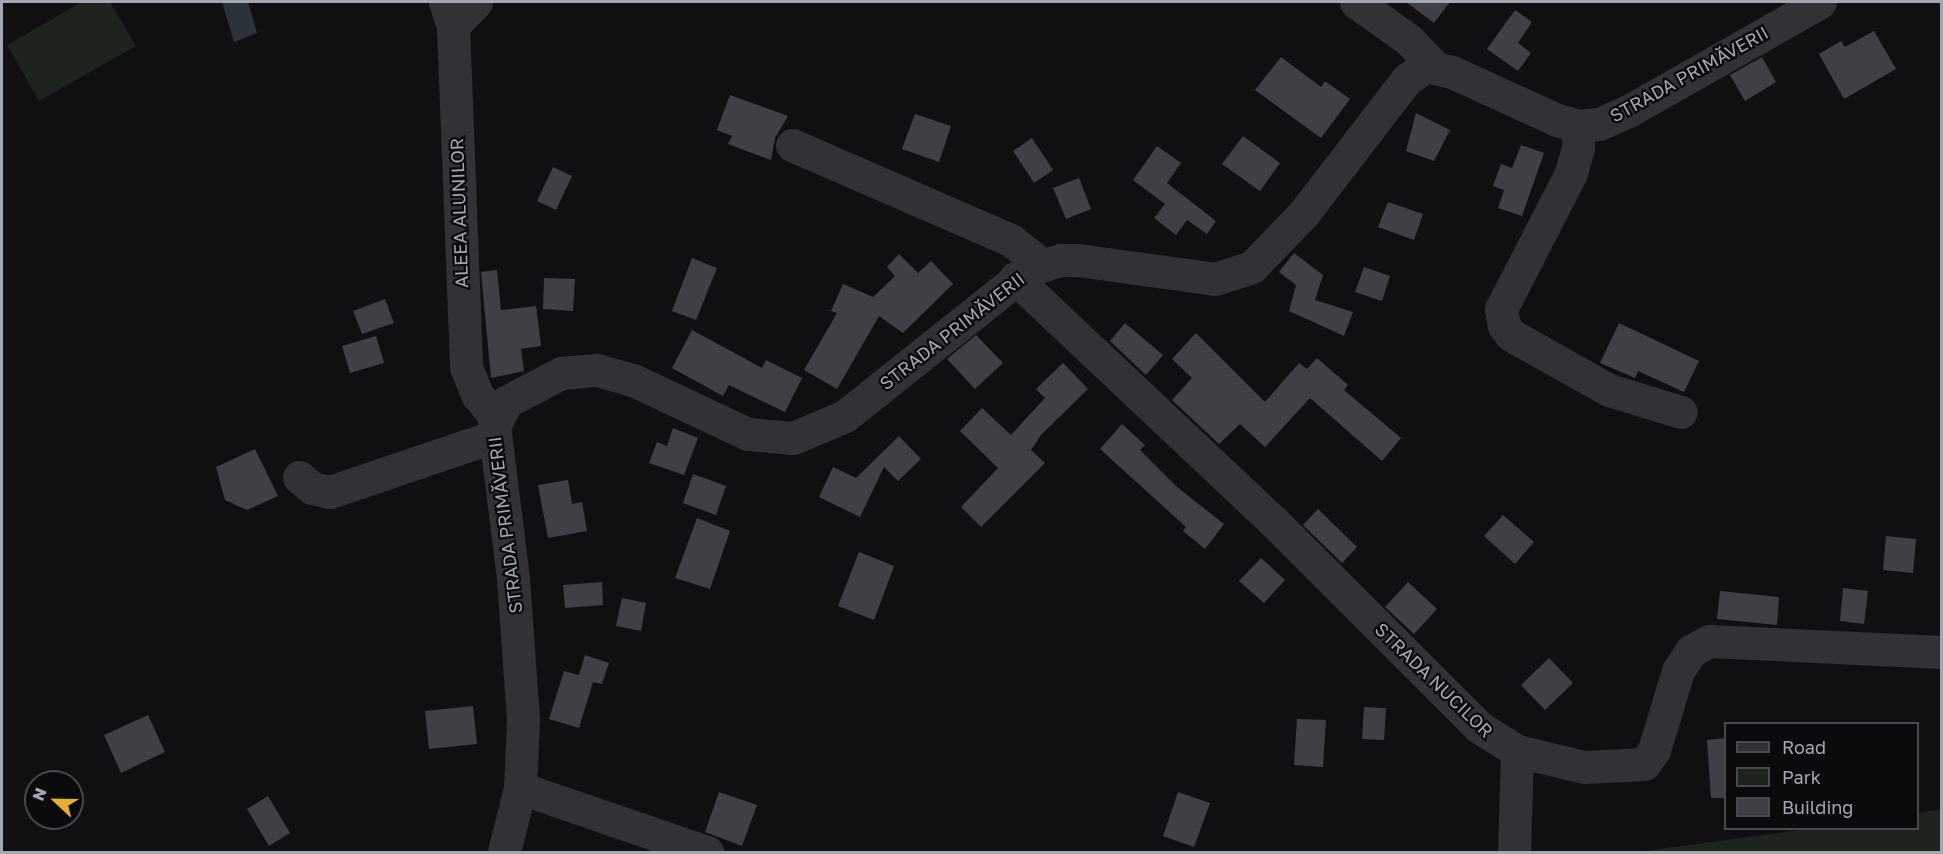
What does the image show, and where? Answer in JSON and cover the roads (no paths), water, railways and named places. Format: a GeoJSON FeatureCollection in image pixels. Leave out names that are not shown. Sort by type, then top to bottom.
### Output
{"type":"FeatureCollection","features":[{"type":"Feature","properties":{"kind":"street"},"geometry":{"type":"LineString","coordinates":[[449,14],[476,2]]}},
{"type":"Feature","properties":{"kind":"street"},"geometry":{"type":"LineString","coordinates":[[1356,2],[1409,40],[1434,66],[1579,126],[1578,148],[1571,173],[1501,309],[1504,326],[1511,335],[1609,390],[1681,412]]}},
{"type":"Feature","properties":{"kind":"street","name":"STRADA PRIMĂVERII"},"geometry":{"type":"LineString","coordinates":[[1579,126],[1599,124],[1624,114],[1821,2]]}},
{"type":"Feature","properties":{"kind":"street","name":"ALEEA ALUNILOR"},"geometry":{"type":"LineString","coordinates":[[449,14],[466,367],[478,396],[495,426]]}},
{"type":"Feature","properties":{"kind":"street","name":"STRADA PRIMĂVERII"},"geometry":{"type":"LineString","coordinates":[[504,852],[520,788],[521,684],[513,578],[495,426],[506,402],[561,373],[597,370],[633,380],[748,434],[793,438],[845,416],[1029,271],[1078,260],[1215,279],[1234,276],[1252,267],[1304,213],[1407,79],[1416,70],[1434,66]]}},
{"type":"Feature","properties":{"kind":"street","name":"STRADA NUCILOR"},"geometry":{"type":"LineString","coordinates":[[792,146],[1011,240],[1029,271],[1273,521],[1479,727],[1517,751],[1584,767],[1644,764],[1654,750],[1678,671],[1691,651],[1709,642],[1941,652]]}},
{"type":"Feature","properties":{"kind":"street"},"geometry":{"type":"LineString","coordinates":[[299,477],[312,488],[330,492],[495,426]]}},
{"type":"Feature","properties":{"kind":"street"},"geometry":{"type":"LineString","coordinates":[[1514,852],[1517,751]]}},
{"type":"Feature","properties":{"kind":"street"},"geometry":{"type":"LineString","coordinates":[[520,788],[708,852]]}}]}
